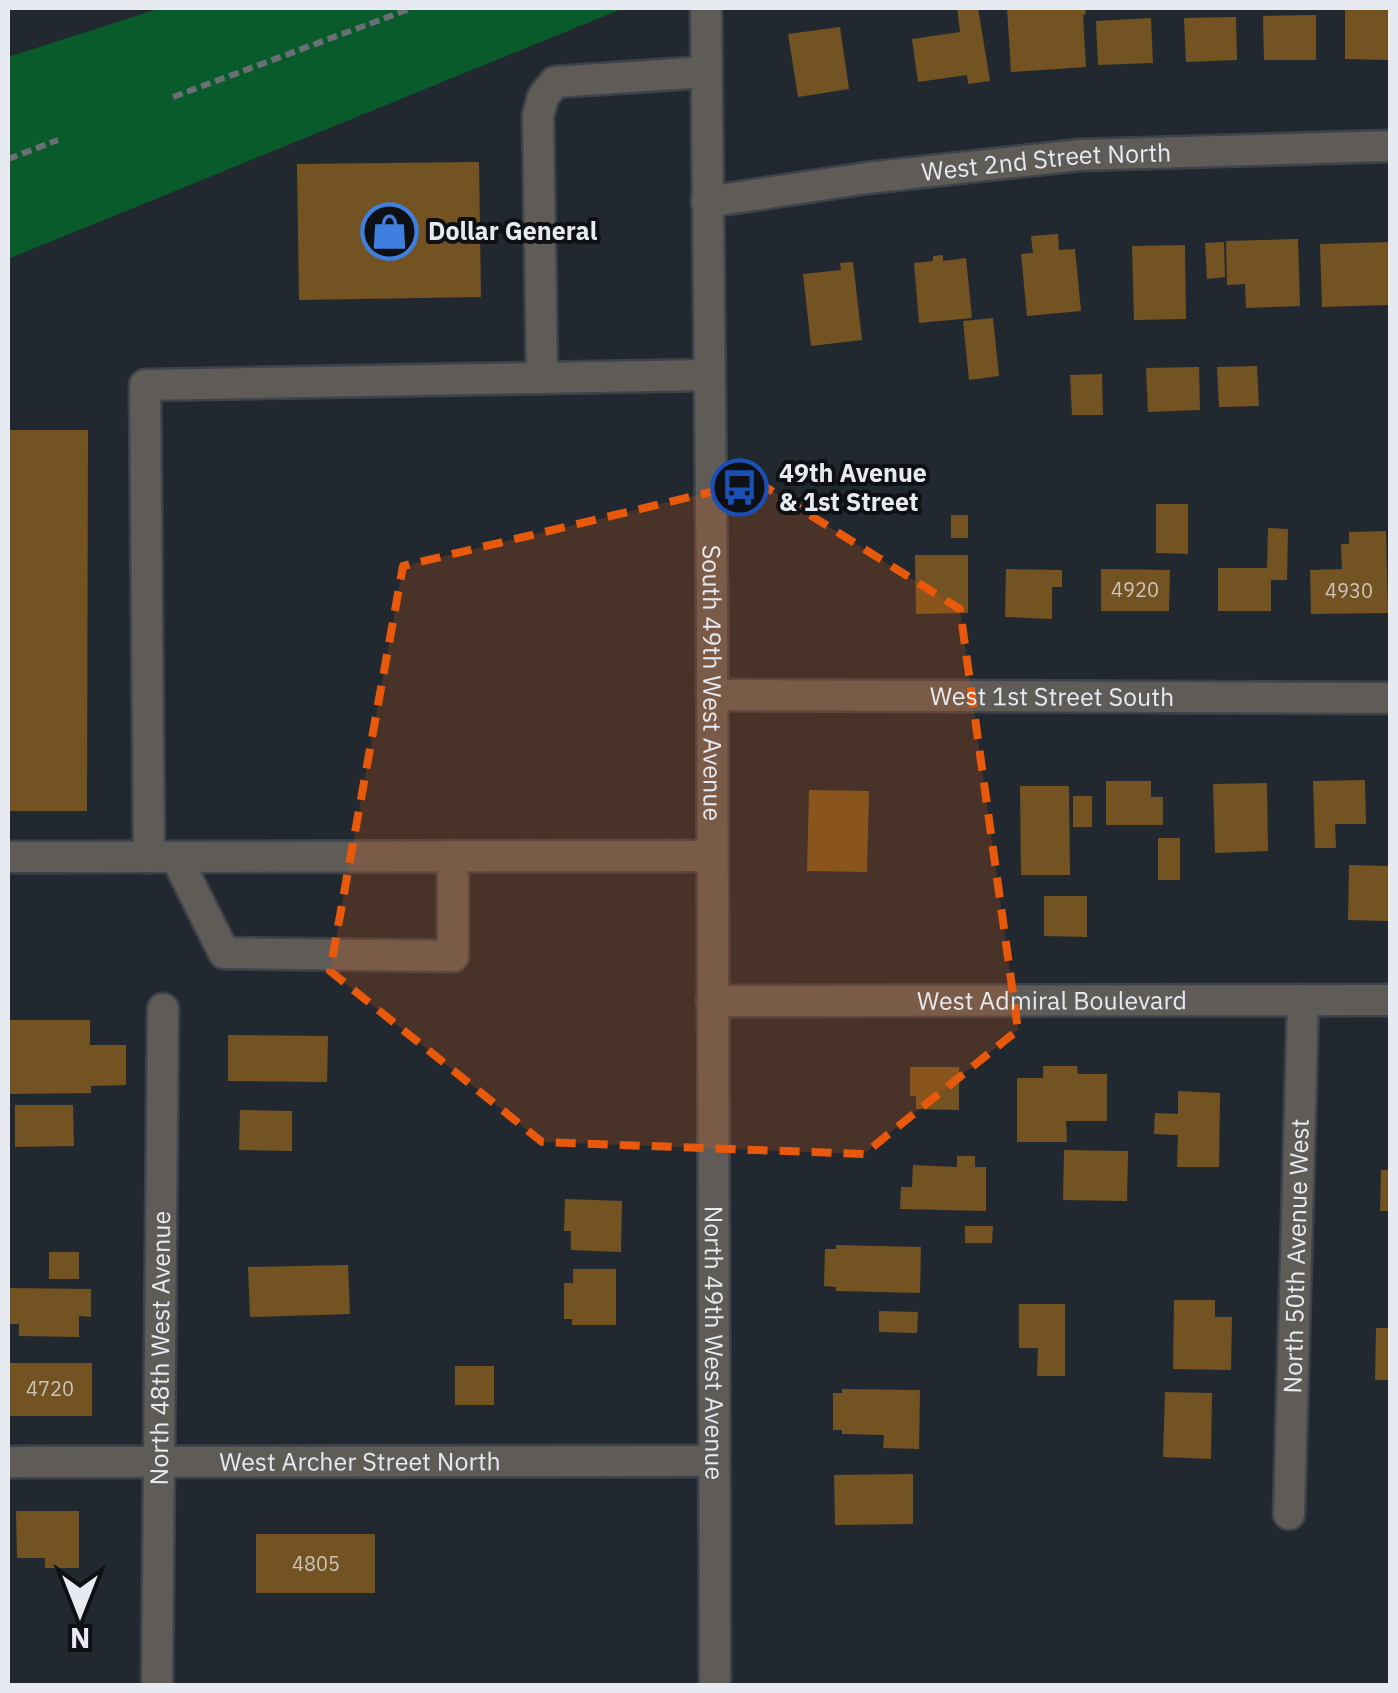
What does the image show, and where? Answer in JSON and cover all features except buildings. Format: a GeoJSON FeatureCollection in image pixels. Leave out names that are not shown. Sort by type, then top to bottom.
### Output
{"type":"FeatureCollection","features":[{"type":"Feature","properties":{"kind":"street","name":"South 49th West Avenue"},"geometry":{"type":"LineString","coordinates":[[706,8],[712,1001]]}},
{"type":"Feature","properties":{"kind":"street"},"geometry":{"type":"LineString","coordinates":[[542,378],[538,116],[543,97],[554,82],[706,72]]}},
{"type":"Feature","properties":{"kind":"street","name":"West 2nd Street North"},"geometry":{"type":"LineString","coordinates":[[706,202],[868,178],[1079,155],[1390,146]]}},
{"type":"Feature","properties":{"kind":"street"},"geometry":{"type":"LineString","coordinates":[[453,856],[453,956],[224,953],[162,858],[145,385],[709,375]]}},
{"type":"Feature","properties":{"kind":"street","name":"West 1st Street South"},"geometry":{"type":"LineString","coordinates":[[712,694],[1390,698]]}},
{"type":"Feature","properties":{"kind":"street"},"geometry":{"type":"LineString","coordinates":[[8,857],[712,856]]}},
{"type":"Feature","properties":{"kind":"street","name":"North 50th Avenue West"},"geometry":{"type":"LineString","coordinates":[[1289,1514],[1302,1000]]}},
{"type":"Feature","properties":{"kind":"street","name":"West Admiral Boulevard"},"geometry":{"type":"LineString","coordinates":[[712,1001],[1390,1000]]}},
{"type":"Feature","properties":{"kind":"street","name":"North 49th West Avenue"},"geometry":{"type":"LineString","coordinates":[[712,1001],[715,1686]]}},
{"type":"Feature","properties":{"kind":"street","name":"North 48th West Avenue"},"geometry":{"type":"LineString","coordinates":[[157,1686],[163,1009]]}},
{"type":"Feature","properties":{"kind":"street","name":"West Archer Street North"},"geometry":{"type":"LineString","coordinates":[[8,1462],[714,1462]]}},
{"type":"Feature","properties":{"kind":"path"},"geometry":{"type":"LineString","coordinates":[[173,97],[412,8]]}},
{"type":"Feature","properties":{"kind":"path"},"geometry":{"type":"LineString","coordinates":[[8,159],[58,140]]}},
{"type":"Feature","properties":{"kind":"highlighted area"},"geometry":{"type":"Polygon","coordinates":[[[756,481],[960,609],[1018,1030],[864,1154],[542,1142],[330,971],[403,566],[756,481]]]}},
{"type":"Feature","properties":{"kind":"green space"},"geometry":{"type":"Polygon","coordinates":[[[161,8],[624,8],[8,259],[8,57],[161,8]]]}},
{"type":"Feature","properties":{"kind":"place","name":"Dollar General"},"geometry":{"type":"Point","coordinates":[389,231]}},
{"type":"Feature","properties":{"kind":"place","name":"49th Avenue & 1st Street"},"geometry":{"type":"Point","coordinates":[740,487]}}]}
